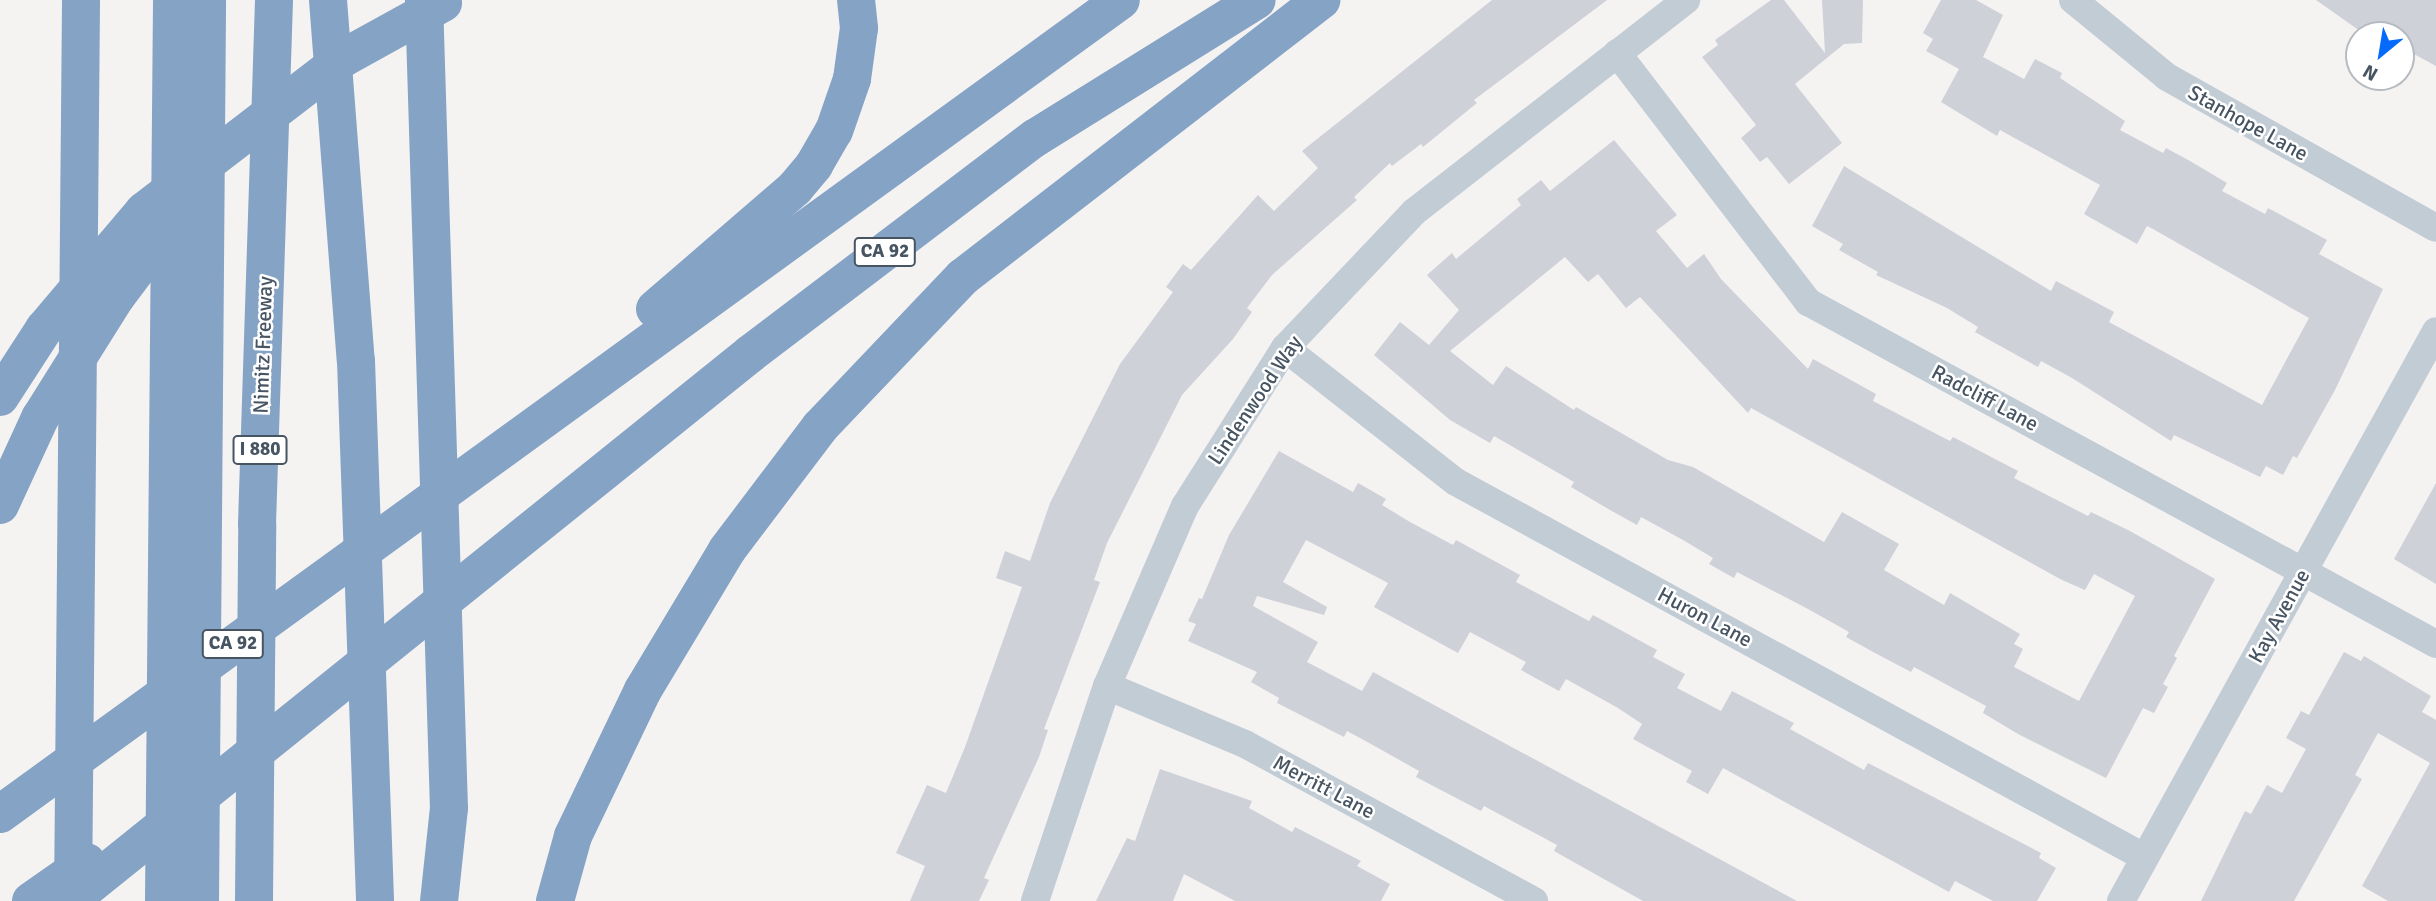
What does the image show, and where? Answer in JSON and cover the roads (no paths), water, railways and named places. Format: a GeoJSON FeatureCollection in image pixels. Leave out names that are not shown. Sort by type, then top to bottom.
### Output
{"type":"FeatureCollection","features":[{"type":"Feature","properties":{"kind":"highway"},"geometry":{"type":"LineString","coordinates":[[71,901],[81,0]]}},
{"type":"Feature","properties":{"kind":"highway"},"geometry":{"type":"LineString","coordinates":[[164,901],[172,0]]}},
{"type":"Feature","properties":{"kind":"highway","name":"I 880"},"geometry":{"type":"LineString","coordinates":[[200,901],[207,0]]}},
{"type":"Feature","properties":{"kind":"highway","name":"Nimitz Freeway"},"geometry":{"type":"LineString","coordinates":[[254,901],[257,524],[274,0]]}},
{"type":"Feature","properties":{"kind":"highway"},"geometry":{"type":"LineString","coordinates":[[328,0],[361,454],[375,901]]}},
{"type":"Feature","properties":{"kind":"highway"},"geometry":{"type":"LineString","coordinates":[[424,0],[449,808],[439,901]]}},
{"type":"Feature","properties":{"kind":"highway"},"geometry":{"type":"LineString","coordinates":[[0,397],[44,329],[144,211],[220,157],[345,57],[448,0]]}},
{"type":"Feature","properties":{"kind":"highway"},"geometry":{"type":"LineString","coordinates":[[466,473],[795,188],[814,165],[834,131],[852,79],[859,28],[856,0]]}},
{"type":"Feature","properties":{"kind":"highway","name":"CA 92"},"geometry":{"type":"LineString","coordinates":[[0,814],[466,473],[1121,0]]}},
{"type":"Feature","properties":{"kind":"highway","name":"CA 92"},"geometry":{"type":"LineString","coordinates":[[32,901],[321,696],[532,531],[750,354],[1035,138],[1257,0]]}},
{"type":"Feature","properties":{"kind":"highway"},"geometry":{"type":"LineString","coordinates":[[555,901],[573,836],[643,690],[727,550],[820,427],[963,277],[1321,0]]}},
{"type":"Feature","properties":{"kind":"highway"},"geometry":{"type":"LineString","coordinates":[[0,505],[40,418],[117,297],[220,157]]}},
{"type":"Feature","properties":{"kind":"highway"},"geometry":{"type":"LineString","coordinates":[[71,901],[321,696]]}},
{"type":"Feature","properties":{"kind":"street","name":"Lindenwood Way"},"geometry":{"type":"LineString","coordinates":[[1035,901],[1107,686],[1185,506],[1285,348],[1414,212],[1686,0]]}},
{"type":"Feature","properties":{"kind":"street","name":"Stanhope Lane"},"geometry":{"type":"LineString","coordinates":[[2073,0],[2166,77],[2436,228]]}},
{"type":"Feature","properties":{"kind":"street","name":"Radcliff Lane"},"geometry":{"type":"LineString","coordinates":[[1618,53],[1808,302],[2436,644]]}},
{"type":"Feature","properties":{"kind":"street","name":"Kay Avenue"},"geometry":{"type":"LineString","coordinates":[[2120,901],[2436,331]]}},
{"type":"Feature","properties":{"kind":"street","name":"Huron Lane"},"geometry":{"type":"LineString","coordinates":[[1285,348],[1455,482],[2144,857]]}},
{"type":"Feature","properties":{"kind":"street","name":"Merritt Lane"},"geometry":{"type":"LineString","coordinates":[[1107,686],[1245,744],[1534,901]]}}]}
